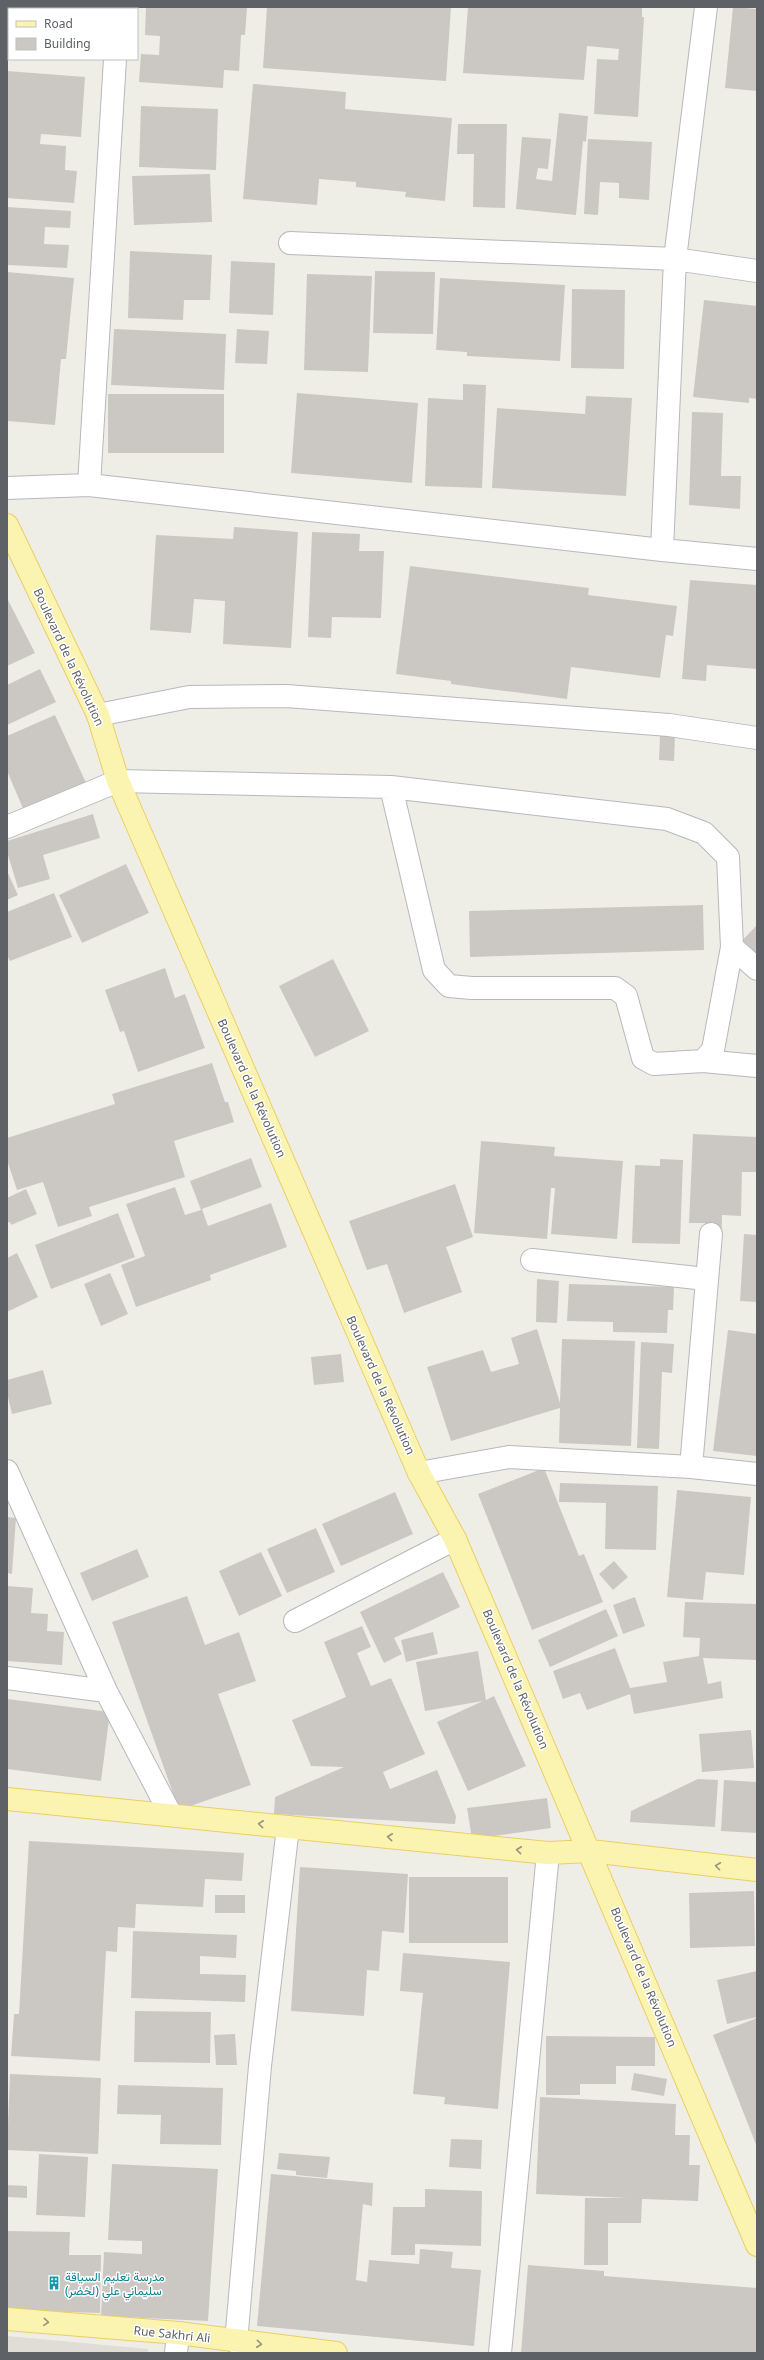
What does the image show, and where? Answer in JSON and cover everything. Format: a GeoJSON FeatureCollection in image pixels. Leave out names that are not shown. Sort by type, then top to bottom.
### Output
{"type":"FeatureCollection","features":[{"type":"Feature","properties":{"kind":"main road","name":"Boulevard de la Révolution"},"geometry":{"type":"LineString","coordinates":[[7,525],[98,715],[118,781],[419,1473],[455,1539],[590,1851],[757,2245]]}},
{"type":"Feature","properties":{"kind":"main road"},"geometry":{"type":"LineString","coordinates":[[7,1799],[548,1853],[590,1851],[757,1870]]}},
{"type":"Feature","properties":{"kind":"main road","name":"Rue Sakhri Ali"},"geometry":{"type":"LineString","coordinates":[[7,2319],[177,2343],[236,2342],[336,2353]]}},
{"type":"Feature","properties":{"kind":"street"},"geometry":{"type":"LineString","coordinates":[[662,550],[675,259],[701,7]]}},
{"type":"Feature","properties":{"kind":"street"},"geometry":{"type":"LineString","coordinates":[[89,485],[115,60]]}},
{"type":"Feature","properties":{"kind":"street"},"geometry":{"type":"LineString","coordinates":[[290,243],[675,259],[757,271]]}},
{"type":"Feature","properties":{"kind":"street"},"geometry":{"type":"LineString","coordinates":[[7,488],[89,485],[662,550],[757,559]]}},
{"type":"Feature","properties":{"kind":"street"},"geometry":{"type":"LineString","coordinates":[[98,715],[189,697],[286,696],[668,725],[757,738]]}},
{"type":"Feature","properties":{"kind":"street"},"geometry":{"type":"LineString","coordinates":[[7,826],[118,781],[391,787],[667,819],[704,833],[728,857],[732,947],[713,1050],[703,1061]]}},
{"type":"Feature","properties":{"kind":"street"},"geometry":{"type":"LineString","coordinates":[[391,787],[434,970],[449,986],[472,988],[616,988],[626,996],[643,1058],[654,1064],[703,1061],[757,1066]]}},
{"type":"Feature","properties":{"kind":"street"},"geometry":{"type":"LineString","coordinates":[[732,947],[757,969]]}},
{"type":"Feature","properties":{"kind":"street"},"geometry":{"type":"LineString","coordinates":[[691,1467],[711,1234]]}},
{"type":"Feature","properties":{"kind":"street"},"geometry":{"type":"LineString","coordinates":[[532,1260],[706,1279]]}},
{"type":"Feature","properties":{"kind":"street"},"geometry":{"type":"LineString","coordinates":[[419,1473],[509,1457],[691,1467],[757,1474]]}},
{"type":"Feature","properties":{"kind":"street"},"geometry":{"type":"LineString","coordinates":[[7,1471],[12,1495],[106,1691],[171,1815]]}},
{"type":"Feature","properties":{"kind":"street"},"geometry":{"type":"LineString","coordinates":[[295,1621],[455,1539]]}},
{"type":"Feature","properties":{"kind":"street"},"geometry":{"type":"LineString","coordinates":[[7,1678],[106,1691]]}},
{"type":"Feature","properties":{"kind":"street"},"geometry":{"type":"LineString","coordinates":[[236,2342],[260,2066],[288,1827]]}},
{"type":"Feature","properties":{"kind":"street"},"geometry":{"type":"LineString","coordinates":[[500,2353],[548,1853]]}},
{"type":"Feature","properties":{"kind":"shaded area"},"geometry":{"type":"Polygon","coordinates":[[[7,2336],[148,2349],[148,2353],[7,2353],[7,2336]]]}},
{"type":"Feature","properties":{"kind":"building"},"geometry":{"type":"Polygon","coordinates":[[[7,7],[63,7],[8,8],[7,44],[7,7]]]}},
{"type":"Feature","properties":{"kind":"building"},"geometry":{"type":"Polygon","coordinates":[[[146,7],[247,7],[245,35],[241,35],[239,71],[224,70],[223,88],[139,82],[141,54],[159,55],[160,36],[145,35],[146,7]]]}},
{"type":"Feature","properties":{"kind":"building"},"geometry":{"type":"Polygon","coordinates":[[[267,7],[451,7],[446,81],[263,68],[267,7]]]}},
{"type":"Feature","properties":{"kind":"building"},"geometry":{"type":"Polygon","coordinates":[[[468,7],[642,7],[642,17],[644,17],[638,117],[594,114],[597,59],[618,60],[619,49],[587,46],[584,80],[463,73],[468,7]]]}},
{"type":"Feature","properties":{"kind":"building"},"geometry":{"type":"Polygon","coordinates":[[[733,7],[757,9],[757,91],[725,88],[733,7]]]}},
{"type":"Feature","properties":{"kind":"building"},"geometry":{"type":"Polygon","coordinates":[[[7,71],[85,77],[81,137],[41,134],[40,144],[66,146],[65,170],[77,171],[74,203],[7,198],[7,71]]]}},
{"type":"Feature","properties":{"kind":"building"},"geometry":{"type":"Polygon","coordinates":[[[253,84],[346,92],[345,109],[452,118],[445,201],[405,197],[406,192],[356,187],[356,182],[319,179],[317,205],[243,199],[253,84]]]}},
{"type":"Feature","properties":{"kind":"building"},"geometry":{"type":"Polygon","coordinates":[[[141,106],[218,109],[216,170],[139,167],[141,106]]]}},
{"type":"Feature","properties":{"kind":"building"},"geometry":{"type":"Polygon","coordinates":[[[559,113],[588,116],[586,142],[583,141],[576,215],[516,209],[522,137],[551,139],[548,169],[538,168],[536,179],[552,181],[559,113]]]}},
{"type":"Feature","properties":{"kind":"building"},"geometry":{"type":"Polygon","coordinates":[[[458,124],[507,124],[505,208],[473,207],[474,154],[457,154],[458,124]]]}},
{"type":"Feature","properties":{"kind":"building"},"geometry":{"type":"Polygon","coordinates":[[[588,139],[652,142],[649,200],[619,198],[619,183],[600,182],[598,215],[584,214],[588,139]]]}},
{"type":"Feature","properties":{"kind":"building"},"geometry":{"type":"Polygon","coordinates":[[[210,174],[212,222],[134,225],[132,176],[210,174]]]}},
{"type":"Feature","properties":{"kind":"building"},"geometry":{"type":"Polygon","coordinates":[[[7,207],[71,211],[70,228],[45,227],[44,244],[69,245],[67,268],[7,265],[7,207]]]}},
{"type":"Feature","properties":{"kind":"building"},"geometry":{"type":"Polygon","coordinates":[[[130,251],[212,255],[210,300],[184,300],[183,320],[128,318],[130,251]]]}},
{"type":"Feature","properties":{"kind":"building"},"geometry":{"type":"Polygon","coordinates":[[[231,261],[275,263],[273,315],[229,313],[231,261]]]}},
{"type":"Feature","properties":{"kind":"building"},"geometry":{"type":"Polygon","coordinates":[[[375,271],[435,272],[433,334],[373,333],[375,271]]]}},
{"type":"Feature","properties":{"kind":"building"},"geometry":{"type":"Polygon","coordinates":[[[7,272],[74,278],[66,359],[61,359],[55,425],[7,421],[7,272]]]}},
{"type":"Feature","properties":{"kind":"building"},"geometry":{"type":"Polygon","coordinates":[[[307,274],[372,276],[368,372],[304,370],[307,274]]]}},
{"type":"Feature","properties":{"kind":"building"},"geometry":{"type":"Polygon","coordinates":[[[440,278],[565,285],[560,361],[467,356],[467,352],[436,350],[440,278]]]}},
{"type":"Feature","properties":{"kind":"building"},"geometry":{"type":"Polygon","coordinates":[[[572,289],[625,290],[624,369],[571,368],[572,289]]]}},
{"type":"Feature","properties":{"kind":"building"},"geometry":{"type":"Polygon","coordinates":[[[704,300],[757,306],[757,399],[749,398],[749,403],[693,397],[704,300]]]}},
{"type":"Feature","properties":{"kind":"building"},"geometry":{"type":"Polygon","coordinates":[[[114,329],[226,334],[224,390],[111,385],[114,329]]]}},
{"type":"Feature","properties":{"kind":"building"},"geometry":{"type":"Polygon","coordinates":[[[237,329],[269,331],[267,364],[235,363],[237,329]]]}},
{"type":"Feature","properties":{"kind":"building"},"geometry":{"type":"Polygon","coordinates":[[[463,384],[486,385],[482,488],[425,486],[428,398],[463,400],[463,384]]]}},
{"type":"Feature","properties":{"kind":"building"},"geometry":{"type":"Polygon","coordinates":[[[297,393],[418,403],[412,483],[291,473],[297,393]]]}},
{"type":"Feature","properties":{"kind":"building"},"geometry":{"type":"Polygon","coordinates":[[[108,394],[224,394],[224,453],[108,453],[108,394]]]}},
{"type":"Feature","properties":{"kind":"building"},"geometry":{"type":"Polygon","coordinates":[[[586,396],[632,398],[626,496],[492,488],[497,408],[585,414],[586,396]]]}},
{"type":"Feature","properties":{"kind":"building"},"geometry":{"type":"Polygon","coordinates":[[[692,412],[723,413],[721,476],[741,476],[740,509],[689,505],[692,412]]]}},
{"type":"Feature","properties":{"kind":"building"},"geometry":{"type":"Polygon","coordinates":[[[234,527],[298,532],[291,648],[223,644],[225,601],[194,599],[191,633],[150,630],[156,535],[233,539],[234,527]]]}},
{"type":"Feature","properties":{"kind":"building"},"geometry":{"type":"Polygon","coordinates":[[[312,532],[360,534],[359,551],[384,551],[381,618],[332,617],[331,638],[308,637],[312,532]]]}},
{"type":"Feature","properties":{"kind":"building"},"geometry":{"type":"Polygon","coordinates":[[[410,566],[589,588],[588,595],[677,606],[673,636],[666,635],[660,678],[571,667],[567,699],[451,684],[451,681],[396,674],[410,566]]]}},
{"type":"Feature","properties":{"kind":"building"},"geometry":{"type":"Polygon","coordinates":[[[690,580],[757,585],[757,669],[707,665],[706,681],[682,679],[690,580]]]}},
{"type":"Feature","properties":{"kind":"building"},"geometry":{"type":"Polygon","coordinates":[[[7,598],[35,653],[7,666],[7,598]]]}},
{"type":"Feature","properties":{"kind":"building"},"geometry":{"type":"Polygon","coordinates":[[[40,669],[56,702],[7,725],[7,685],[40,669]]]}},
{"type":"Feature","properties":{"kind":"building"},"geometry":{"type":"Polygon","coordinates":[[[55,715],[87,785],[25,813],[7,771],[7,736],[55,715]]]}},
{"type":"Feature","properties":{"kind":"building"},"geometry":{"type":"Polygon","coordinates":[[[660,735],[675,735],[674,761],[659,760],[660,735]]]}},
{"type":"Feature","properties":{"kind":"building"},"geometry":{"type":"Polygon","coordinates":[[[93,814],[100,838],[43,855],[50,879],[18,888],[7,852],[7,841],[93,814]]]}},
{"type":"Feature","properties":{"kind":"building"},"geometry":{"type":"Polygon","coordinates":[[[126,864],[149,913],[82,943],[59,895],[126,864]]]}},
{"type":"Feature","properties":{"kind":"building"},"geometry":{"type":"Polygon","coordinates":[[[7,871],[18,895],[7,900],[7,871]]]}},
{"type":"Feature","properties":{"kind":"building"},"geometry":{"type":"Polygon","coordinates":[[[54,893],[72,937],[10,961],[7,955],[7,912],[54,893]]]}},
{"type":"Feature","properties":{"kind":"building"},"geometry":{"type":"Polygon","coordinates":[[[703,905],[704,950],[470,957],[469,911],[703,905]]]}},
{"type":"Feature","properties":{"kind":"building"},"geometry":{"type":"Polygon","coordinates":[[[757,925],[757,970],[735,948],[757,925]]]}},
{"type":"Feature","properties":{"kind":"building"},"geometry":{"type":"Polygon","coordinates":[[[333,959],[369,1031],[315,1057],[279,986],[333,959]]]}},
{"type":"Feature","properties":{"kind":"building"},"geometry":{"type":"Polygon","coordinates":[[[165,968],[175,998],[185,994],[205,1048],[138,1072],[124,1031],[120,1032],[105,990],[165,968]]]}},
{"type":"Feature","properties":{"kind":"building"},"geometry":{"type":"Polygon","coordinates":[[[212,1063],[225,1102],[228,1102],[234,1122],[174,1141],[185,1177],[89,1207],[92,1216],[58,1227],[43,1182],[17,1190],[7,1160],[7,1138],[115,1104],[112,1094],[212,1063]]]}},
{"type":"Feature","properties":{"kind":"building"},"geometry":{"type":"Polygon","coordinates":[[[693,1134],[757,1137],[757,1172],[742,1172],[741,1216],[722,1215],[721,1259],[704,1259],[705,1223],[689,1223],[693,1134]]]}},
{"type":"Feature","properties":{"kind":"building"},"geometry":{"type":"Polygon","coordinates":[[[481,1141],[555,1147],[554,1156],[623,1161],[617,1239],[551,1234],[555,1188],[551,1188],[547,1239],[474,1233],[481,1141]]]}},
{"type":"Feature","properties":{"kind":"building"},"geometry":{"type":"Polygon","coordinates":[[[251,1158],[262,1187],[202,1209],[208,1226],[271,1203],[287,1247],[210,1275],[211,1280],[136,1307],[121,1265],[145,1256],[126,1204],[175,1187],[185,1215],[201,1210],[190,1181],[251,1158]]]}},
{"type":"Feature","properties":{"kind":"building"},"geometry":{"type":"Polygon","coordinates":[[[660,1159],[683,1160],[680,1244],[632,1243],[635,1165],[660,1166],[660,1159]]]}},
{"type":"Feature","properties":{"kind":"building"},"geometry":{"type":"Polygon","coordinates":[[[455,1184],[473,1237],[446,1247],[462,1292],[404,1313],[387,1264],[367,1270],[349,1221],[455,1184]]]}},
{"type":"Feature","properties":{"kind":"building"},"geometry":{"type":"Polygon","coordinates":[[[26,1189],[37,1214],[11,1225],[10,1222],[7,1223],[7,1198],[26,1189]]]}},
{"type":"Feature","properties":{"kind":"building"},"geometry":{"type":"Polygon","coordinates":[[[118,1213],[135,1257],[51,1289],[35,1245],[118,1213]]]}},
{"type":"Feature","properties":{"kind":"building"},"geometry":{"type":"Polygon","coordinates":[[[744,1234],[757,1235],[757,1302],[740,1301],[744,1234]]]}},
{"type":"Feature","properties":{"kind":"building"},"geometry":{"type":"Polygon","coordinates":[[[17,1253],[38,1297],[7,1312],[7,1258],[17,1253]]]}},
{"type":"Feature","properties":{"kind":"building"},"geometry":{"type":"Polygon","coordinates":[[[110,1273],[128,1314],[101,1326],[84,1284],[110,1273]]]}},
{"type":"Feature","properties":{"kind":"building"},"geometry":{"type":"Polygon","coordinates":[[[537,1279],[559,1281],[557,1323],[536,1322],[537,1279]]]}},
{"type":"Feature","properties":{"kind":"building"},"geometry":{"type":"Polygon","coordinates":[[[569,1284],[674,1287],[673,1310],[668,1310],[667,1333],[613,1332],[613,1322],[567,1321],[569,1284]]]}},
{"type":"Feature","properties":{"kind":"building"},"geometry":{"type":"Polygon","coordinates":[[[537,1329],[560,1403],[562,1339],[635,1341],[631,1446],[559,1443],[560,1408],[451,1441],[427,1367],[483,1350],[491,1372],[519,1364],[511,1338],[537,1329]]]}},
{"type":"Feature","properties":{"kind":"building"},"geometry":{"type":"Polygon","coordinates":[[[728,1330],[757,1334],[757,1456],[713,1451],[728,1330]]]}},
{"type":"Feature","properties":{"kind":"building"},"geometry":{"type":"Polygon","coordinates":[[[641,1342],[674,1344],[672,1373],[662,1372],[659,1449],[637,1448],[641,1342]]]}},
{"type":"Feature","properties":{"kind":"building"},"geometry":{"type":"Polygon","coordinates":[[[341,1354],[344,1382],[314,1385],[311,1357],[341,1354]]]}},
{"type":"Feature","properties":{"kind":"building"},"geometry":{"type":"Polygon","coordinates":[[[43,1370],[52,1404],[12,1414],[7,1393],[7,1380],[43,1370]]]}},
{"type":"Feature","properties":{"kind":"building"},"geometry":{"type":"Polygon","coordinates":[[[544,1468],[579,1556],[584,1554],[603,1602],[532,1630],[478,1494],[544,1468]]]}},
{"type":"Feature","properties":{"kind":"building"},"geometry":{"type":"Polygon","coordinates":[[[560,1483],[658,1486],[656,1550],[605,1549],[606,1503],[559,1502],[560,1483]]]}},
{"type":"Feature","properties":{"kind":"building"},"geometry":{"type":"Polygon","coordinates":[[[677,1490],[751,1497],[744,1575],[706,1572],[703,1600],[667,1597],[677,1490]]]}},
{"type":"Feature","properties":{"kind":"building"},"geometry":{"type":"Polygon","coordinates":[[[395,1492],[413,1534],[341,1566],[322,1524],[395,1492]]]}},
{"type":"Feature","properties":{"kind":"building"},"geometry":{"type":"Polygon","coordinates":[[[7,1517],[16,1518],[12,1574],[7,1573],[7,1517]]]}},
{"type":"Feature","properties":{"kind":"building"},"geometry":{"type":"Polygon","coordinates":[[[316,1528],[335,1572],[287,1593],[267,1549],[316,1528]]]}},
{"type":"Feature","properties":{"kind":"building"},"geometry":{"type":"Polygon","coordinates":[[[137,1549],[149,1577],[92,1601],[80,1573],[137,1549]]]}},
{"type":"Feature","properties":{"kind":"building"},"geometry":{"type":"Polygon","coordinates":[[[261,1552],[282,1596],[239,1616],[219,1571],[261,1552]]]}},
{"type":"Feature","properties":{"kind":"building"},"geometry":{"type":"Polygon","coordinates":[[[614,1561],[628,1577],[613,1590],[599,1574],[614,1561]]]}},
{"type":"Feature","properties":{"kind":"building"},"geometry":{"type":"Polygon","coordinates":[[[443,1572],[460,1607],[394,1638],[402,1654],[384,1663],[360,1612],[443,1572]]]}},
{"type":"Feature","properties":{"kind":"building"},"geometry":{"type":"Polygon","coordinates":[[[7,1586],[33,1588],[31,1613],[48,1614],[47,1631],[64,1632],[62,1665],[7,1661],[7,1586]]]}},
{"type":"Feature","properties":{"kind":"building"},"geometry":{"type":"Polygon","coordinates":[[[187,1596],[205,1645],[239,1632],[256,1681],[218,1694],[251,1785],[179,1810],[112,1622],[187,1596]]]}},
{"type":"Feature","properties":{"kind":"building"},"geometry":{"type":"Polygon","coordinates":[[[635,1597],[645,1626],[623,1634],[613,1605],[635,1597]]]}},
{"type":"Feature","properties":{"kind":"building"},"geometry":{"type":"Polygon","coordinates":[[[685,1602],[757,1604],[757,1660],[703,1658],[708,1684],[721,1681],[723,1698],[634,1714],[630,1694],[587,1710],[580,1693],[563,1699],[553,1671],[615,1648],[630,1688],[667,1682],[663,1662],[699,1656],[700,1638],[683,1637],[685,1602]]]}},
{"type":"Feature","properties":{"kind":"building"},"geometry":{"type":"Polygon","coordinates":[[[606,1609],[618,1636],[550,1667],[538,1640],[606,1609]]]}},
{"type":"Feature","properties":{"kind":"building"},"geometry":{"type":"Polygon","coordinates":[[[362,1626],[371,1647],[357,1653],[371,1686],[391,1678],[425,1754],[383,1772],[390,1789],[437,1770],[456,1816],[455,1824],[274,1814],[275,1797],[344,1767],[311,1766],[292,1720],[346,1697],[324,1642],[362,1626]]]}},
{"type":"Feature","properties":{"kind":"building"},"geometry":{"type":"Polygon","coordinates":[[[433,1632],[438,1654],[406,1662],[401,1640],[433,1632]]]}},
{"type":"Feature","properties":{"kind":"building"},"geometry":{"type":"Polygon","coordinates":[[[478,1651],[486,1700],[494,1696],[526,1766],[468,1791],[437,1722],[483,1701],[425,1711],[416,1662],[478,1651]]]}},
{"type":"Feature","properties":{"kind":"building"},"geometry":{"type":"Polygon","coordinates":[[[7,1699],[110,1712],[101,1781],[7,1769],[7,1699]]]}},
{"type":"Feature","properties":{"kind":"building"},"geometry":{"type":"Polygon","coordinates":[[[751,1730],[754,1768],[702,1772],[699,1734],[751,1730]]]}},
{"type":"Feature","properties":{"kind":"building"},"geometry":{"type":"Polygon","coordinates":[[[698,1779],[718,1780],[715,1827],[630,1822],[631,1811],[698,1779]]]}},
{"type":"Feature","properties":{"kind":"building"},"geometry":{"type":"Polygon","coordinates":[[[724,1780],[757,1782],[757,1833],[721,1831],[724,1780]]]}},
{"type":"Feature","properties":{"kind":"building"},"geometry":{"type":"Polygon","coordinates":[[[547,1798],[551,1828],[472,1839],[467,1808],[547,1798]]]}},
{"type":"Feature","properties":{"kind":"building"},"geometry":{"type":"Polygon","coordinates":[[[29,1841],[244,1853],[242,1881],[205,1879],[203,1907],[136,1904],[135,1928],[118,1927],[117,1952],[106,1951],[100,2061],[11,2056],[14,2014],[19,2014],[29,1841]]]}},
{"type":"Feature","properties":{"kind":"building"},"geometry":{"type":"Polygon","coordinates":[[[300,1867],[408,1874],[404,1933],[382,1931],[379,1971],[367,1970],[364,2016],[291,2011],[300,1867]]]}},
{"type":"Feature","properties":{"kind":"building"},"geometry":{"type":"Polygon","coordinates":[[[409,1877],[508,1877],[508,1943],[409,1943],[409,1877]]]}},
{"type":"Feature","properties":{"kind":"building"},"geometry":{"type":"Polygon","coordinates":[[[754,1891],[755,1946],[690,1948],[689,1893],[754,1891]]]}},
{"type":"Feature","properties":{"kind":"building"},"geometry":{"type":"Polygon","coordinates":[[[215,1895],[245,1895],[245,1913],[215,1913],[215,1895]]]}},
{"type":"Feature","properties":{"kind":"building"},"geometry":{"type":"Polygon","coordinates":[[[133,1931],[237,1935],[236,1958],[200,1956],[200,1974],[246,1975],[245,2002],[131,1998],[133,1931]]]}},
{"type":"Feature","properties":{"kind":"building"},"geometry":{"type":"Polygon","coordinates":[[[403,1953],[510,1962],[498,2109],[444,2104],[445,2097],[413,2094],[423,1993],[400,1991],[403,1953]]]}},
{"type":"Feature","properties":{"kind":"building"},"geometry":{"type":"Polygon","coordinates":[[[757,1971],[757,2017],[727,2024],[717,1980],[757,1971]]]}},
{"type":"Feature","properties":{"kind":"building"},"geometry":{"type":"Polygon","coordinates":[[[135,2011],[211,2012],[210,2063],[134,2062],[135,2011]]]}},
{"type":"Feature","properties":{"kind":"building"},"geometry":{"type":"Polygon","coordinates":[[[757,2018],[757,2147],[713,2035],[757,2018]]]}},
{"type":"Feature","properties":{"kind":"building"},"geometry":{"type":"Polygon","coordinates":[[[235,2034],[237,2065],[216,2065],[214,2035],[235,2034]]]}},
{"type":"Feature","properties":{"kind":"building"},"geometry":{"type":"Polygon","coordinates":[[[546,2036],[655,2037],[655,2066],[616,2066],[616,2084],[580,2084],[580,2095],[546,2095],[546,2036]]]}},
{"type":"Feature","properties":{"kind":"building"},"geometry":{"type":"Polygon","coordinates":[[[634,2073],[667,2079],[664,2096],[631,2090],[634,2073]]]}},
{"type":"Feature","properties":{"kind":"building"},"geometry":{"type":"Polygon","coordinates":[[[10,2074],[101,2078],[98,2154],[7,2150],[10,2074]]]}},
{"type":"Feature","properties":{"kind":"building"},"geometry":{"type":"Polygon","coordinates":[[[118,2085],[223,2088],[221,2145],[160,2144],[161,2115],[117,2114],[118,2085]]]}},
{"type":"Feature","properties":{"kind":"building"},"geometry":{"type":"Polygon","coordinates":[[[540,2097],[676,2104],[675,2135],[690,2135],[689,2165],[700,2165],[698,2201],[642,2199],[641,2223],[608,2223],[608,2265],[584,2265],[585,2198],[628,2198],[536,2194],[540,2097]]]}},
{"type":"Feature","properties":{"kind":"building"},"geometry":{"type":"Polygon","coordinates":[[[451,2139],[482,2140],[481,2169],[449,2167],[451,2139]]]}},
{"type":"Feature","properties":{"kind":"building"},"geometry":{"type":"Polygon","coordinates":[[[279,2153],[330,2157],[327,2178],[296,2175],[296,2171],[277,2169],[279,2153]]]}},
{"type":"Feature","properties":{"kind":"building"},"geometry":{"type":"Polygon","coordinates":[[[39,2154],[88,2157],[85,2217],[36,2215],[39,2154]]]}},
{"type":"Feature","properties":{"kind":"building"},"geometry":{"type":"Polygon","coordinates":[[[112,2164],[218,2169],[208,2321],[101,2316],[104,2252],[142,2254],[142,2241],[108,2240],[112,2164]]]}},
{"type":"Feature","properties":{"kind":"building"},"geometry":{"type":"Polygon","coordinates":[[[271,2174],[373,2183],[372,2206],[363,2204],[356,2280],[367,2282],[369,2260],[419,2264],[420,2249],[453,2252],[451,2268],[481,2270],[474,2346],[257,2326],[271,2174]]]}},
{"type":"Feature","properties":{"kind":"building"},"geometry":{"type":"Polygon","coordinates":[[[7,2185],[27,2186],[27,2198],[7,2197],[7,2185]]]}},
{"type":"Feature","properties":{"kind":"building"},"geometry":{"type":"Polygon","coordinates":[[[425,2189],[482,2191],[481,2246],[415,2244],[415,2255],[391,2255],[393,2207],[425,2207],[425,2189]]]}},
{"type":"Feature","properties":{"kind":"building","name":"مدرسة تعليم السياقة سليماني علي (لخضر)"},"geometry":{"type":"Polygon","coordinates":[[[7,2231],[70,2232],[69,2255],[101,2255],[100,2313],[7,2310],[7,2231]]]}},
{"type":"Feature","properties":{"kind":"building"},"geometry":{"type":"Polygon","coordinates":[[[528,2265],[604,2271],[604,2276],[757,2288],[757,2353],[521,2353],[528,2265]]]}},
{"type":"Feature","properties":{"kind":"place","name":"مدرسة تعليم السياقة سليماني علي (لخضر)"},"geometry":{"type":"Point","coordinates":[54,2283]}}]}
